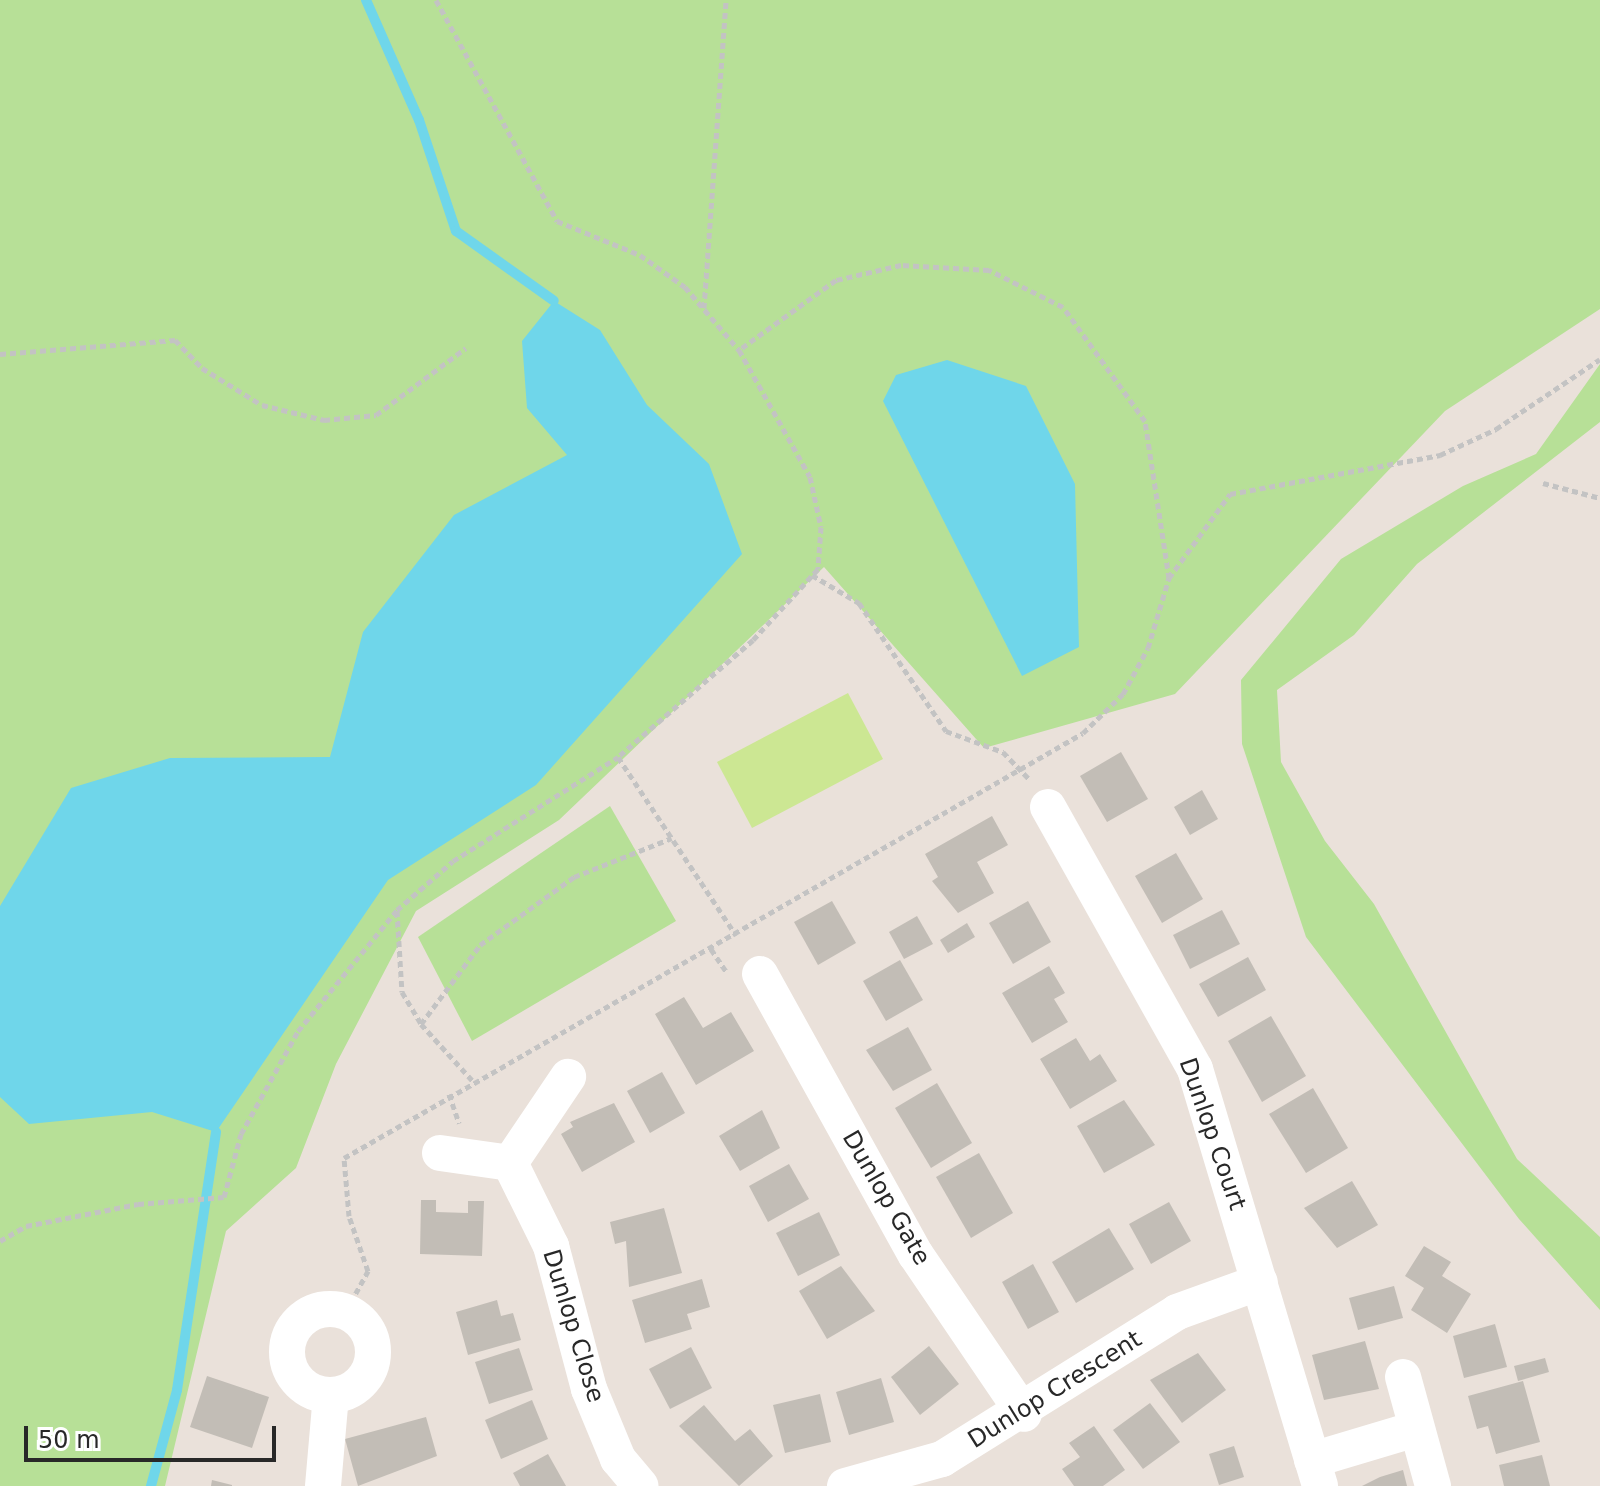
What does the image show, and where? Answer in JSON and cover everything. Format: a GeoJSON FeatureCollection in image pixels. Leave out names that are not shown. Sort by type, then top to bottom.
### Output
{"type":"FeatureCollection","features":[{"type":"Feature","properties":{"kind":"street","name":"Dunlop Court"},"geometry":{"type":"LineString","coordinates":[[1048,807],[1195,1069],[1316,1473]]}},
{"type":"Feature","properties":{"kind":"street","name":"Dunlop Gate"},"geometry":{"type":"LineString","coordinates":[[760,974],[916,1255],[1024,1414]]}},
{"type":"Feature","properties":{"kind":"street"},"geometry":{"type":"LineString","coordinates":[[440,1153],[510,1163],[568,1077]]}},
{"type":"Feature","properties":{"kind":"street","name":"Dunlop Close"},"geometry":{"type":"LineString","coordinates":[[510,1163],[551,1246],[589,1389],[618,1459],[641,1486]]}},
{"type":"Feature","properties":{"kind":"street","name":"Dunlop Crescent"},"geometry":{"type":"LineString","coordinates":[[845,1486],[942,1459],[1024,1414],[1177,1312],[1260,1282]]}},
{"type":"Feature","properties":{"kind":"street"},"geometry":{"type":"LineString","coordinates":[[346,1311],[368,1331],[373,1360],[358,1385],[331,1395],[304,1387],[286,1351],[306,1315],[346,1311]]}},
{"type":"Feature","properties":{"kind":"street"},"geometry":{"type":"LineString","coordinates":[[1403,1377],[1433,1486]]}},
{"type":"Feature","properties":{"kind":"street"},"geometry":{"type":"LineString","coordinates":[[323,1486],[331,1395]]}},
{"type":"Feature","properties":{"kind":"street"},"geometry":{"type":"LineString","coordinates":[[1316,1473],[1416,1429]]}},
{"type":"Feature","properties":{"kind":"path"},"geometry":{"type":"LineString","coordinates":[[0,1241],[26,1226],[138,1204],[224,1197],[241,1134],[298,1031],[397,910],[453,861],[618,757],[753,640],[812,575],[821,527],[810,477],[739,350],[704,309],[640,255],[557,221],[436,0]]}},
{"type":"Feature","properties":{"kind":"path"},"geometry":{"type":"LineString","coordinates":[[704,309],[726,0]]}},
{"type":"Feature","properties":{"kind":"path"},"geometry":{"type":"LineString","coordinates":[[739,350],[836,280],[901,265],[989,270],[1033,288],[1063,307],[1145,421],[1169,578]]}},
{"type":"Feature","properties":{"kind":"path"},"geometry":{"type":"LineString","coordinates":[[0,354],[175,340],[202,368],[262,405],[324,420],[376,415],[466,348]]}},
{"type":"Feature","properties":{"kind":"path"},"geometry":{"type":"LineString","coordinates":[[346,1311],[368,1271],[349,1216],[344,1158],[472,1080],[736,935],[1083,733],[1123,694],[1148,648],[1169,578],[1230,494],[1440,455],[1496,429],[1600,359]]}},
{"type":"Feature","properties":{"kind":"path"},"geometry":{"type":"LineString","coordinates":[[1543,483],[1600,498]]}},
{"type":"Feature","properties":{"kind":"path"},"geometry":{"type":"LineString","coordinates":[[812,575],[859,603],[946,731],[1003,752],[1023,770],[1048,807]]}},
{"type":"Feature","properties":{"kind":"path"},"geometry":{"type":"LineString","coordinates":[[618,757],[736,935]]}},
{"type":"Feature","properties":{"kind":"path"},"geometry":{"type":"LineString","coordinates":[[421,1024],[480,945],[574,877],[672,838]]}},
{"type":"Feature","properties":{"kind":"path"},"geometry":{"type":"LineString","coordinates":[[397,910],[402,992],[421,1024],[472,1080]]}},
{"type":"Feature","properties":{"kind":"green space"},"geometry":{"type":"Polygon","coordinates":[[[0,0],[1600,0],[1600,309],[1445,411],[1175,694],[984,748],[824,567],[559,820],[416,911],[336,1064],[296,1168],[226,1231],[165,1486],[0,1486],[0,0]]]}},
{"type":"Feature","properties":{"kind":"green space"},"geometry":{"type":"Polygon","coordinates":[[[1600,364],[1600,422],[1417,564],[1354,635],[1277,690],[1281,762],[1325,841],[1374,904],[1517,1159],[1600,1237],[1600,1310],[1519,1219],[1306,937],[1242,744],[1241,680],[1341,559],[1463,486],[1536,454],[1600,364]]]}},
{"type":"Feature","properties":{"kind":"green space"},"geometry":{"type":"Polygon","coordinates":[[[848,693],[883,759],[752,828],[717,762],[848,693]]]}},
{"type":"Feature","properties":{"kind":"green space"},"geometry":{"type":"Polygon","coordinates":[[[610,806],[676,921],[472,1041],[418,937],[610,806]]]}},
{"type":"Feature","properties":{"kind":"water"},"geometry":{"type":"Polygon","coordinates":[[[554,301],[600,330],[647,405],[709,464],[742,554],[536,785],[388,880],[216,1132],[152,1112],[29,1124],[0,1097],[0,906],[71,788],[170,758],[330,757],[363,632],[454,515],[567,455],[527,408],[522,341],[554,301]]]}},
{"type":"Feature","properties":{"kind":"water"},"geometry":{"type":"Polygon","coordinates":[[[947,360],[1026,386],[1075,484],[1079,647],[1022,676],[883,401],[896,375],[947,360]]]}},
{"type":"Feature","properties":{"kind":"building"},"geometry":{"type":"Polygon","coordinates":[[[1121,752],[1148,799],[1107,822],[1080,776],[1121,752]]]}},
{"type":"Feature","properties":{"kind":"building"},"geometry":{"type":"Polygon","coordinates":[[[1202,790],[1218,819],[1190,835],[1174,807],[1202,790]]]}},
{"type":"Feature","properties":{"kind":"building"},"geometry":{"type":"Polygon","coordinates":[[[992,816],[1008,845],[977,862],[994,893],[958,913],[932,881],[938,877],[925,854],[992,816]]]}},
{"type":"Feature","properties":{"kind":"building"},"geometry":{"type":"Polygon","coordinates":[[[1176,853],[1203,899],[1162,923],[1135,876],[1176,853]]]}},
{"type":"Feature","properties":{"kind":"building"},"geometry":{"type":"Polygon","coordinates":[[[832,901],[856,943],[818,965],[794,922],[832,901]]]}},
{"type":"Feature","properties":{"kind":"building"},"geometry":{"type":"Polygon","coordinates":[[[1028,901],[1051,942],[1013,964],[989,923],[1028,901]]]}},
{"type":"Feature","properties":{"kind":"building"},"geometry":{"type":"Polygon","coordinates":[[[1222,910],[1240,944],[1190,969],[1173,935],[1222,910]]]}},
{"type":"Feature","properties":{"kind":"building"},"geometry":{"type":"Polygon","coordinates":[[[917,916],[933,944],[904,959],[889,932],[917,916]]]}},
{"type":"Feature","properties":{"kind":"building"},"geometry":{"type":"Polygon","coordinates":[[[967,923],[975,937],[948,953],[940,940],[967,923]]]}},
{"type":"Feature","properties":{"kind":"building"},"geometry":{"type":"Polygon","coordinates":[[[1248,957],[1266,990],[1218,1017],[1199,984],[1248,957]]]}},
{"type":"Feature","properties":{"kind":"building"},"geometry":{"type":"Polygon","coordinates":[[[900,960],[923,1000],[886,1021],[863,981],[900,960]]]}},
{"type":"Feature","properties":{"kind":"building"},"geometry":{"type":"Polygon","coordinates":[[[1049,966],[1065,993],[1054,999],[1068,1022],[1032,1043],[1002,993],[1049,966]]]}},
{"type":"Feature","properties":{"kind":"building"},"geometry":{"type":"Polygon","coordinates":[[[684,997],[703,1028],[731,1012],[754,1051],[696,1085],[655,1014],[684,997]]]}},
{"type":"Feature","properties":{"kind":"building"},"geometry":{"type":"Polygon","coordinates":[[[1271,1016],[1306,1076],[1262,1102],[1228,1041],[1271,1016]]]}},
{"type":"Feature","properties":{"kind":"building"},"geometry":{"type":"Polygon","coordinates":[[[908,1027],[932,1070],[893,1091],[866,1050],[908,1027]]]}},
{"type":"Feature","properties":{"kind":"building"},"geometry":{"type":"Polygon","coordinates":[[[1076,1038],[1090,1061],[1100,1054],[1117,1081],[1070,1109],[1040,1059],[1076,1038]]]}},
{"type":"Feature","properties":{"kind":"building"},"geometry":{"type":"Polygon","coordinates":[[[662,1072],[685,1113],[650,1133],[627,1091],[662,1072]]]}},
{"type":"Feature","properties":{"kind":"building"},"geometry":{"type":"Polygon","coordinates":[[[937,1083],[972,1143],[931,1168],[895,1108],[937,1083]]]}},
{"type":"Feature","properties":{"kind":"building"},"geometry":{"type":"Polygon","coordinates":[[[1313,1088],[1348,1148],[1306,1173],[1269,1114],[1313,1088]]]}},
{"type":"Feature","properties":{"kind":"building"},"geometry":{"type":"Polygon","coordinates":[[[1124,1100],[1155,1145],[1104,1173],[1077,1126],[1124,1100]]]}},
{"type":"Feature","properties":{"kind":"building"},"geometry":{"type":"Polygon","coordinates":[[[614,1103],[635,1142],[582,1172],[561,1134],[573,1127],[570,1122],[614,1103]]]}},
{"type":"Feature","properties":{"kind":"building"},"geometry":{"type":"Polygon","coordinates":[[[762,1110],[780,1148],[740,1171],[719,1136],[762,1110]]]}},
{"type":"Feature","properties":{"kind":"building"},"geometry":{"type":"Polygon","coordinates":[[[979,1153],[1013,1213],[971,1238],[936,1177],[979,1153]]]}},
{"type":"Feature","properties":{"kind":"building"},"geometry":{"type":"Polygon","coordinates":[[[789,1164],[809,1199],[768,1222],[749,1186],[789,1164]]]}},
{"type":"Feature","properties":{"kind":"building"},"geometry":{"type":"Polygon","coordinates":[[[1352,1181],[1378,1225],[1337,1248],[1304,1208],[1352,1181]]]}},
{"type":"Feature","properties":{"kind":"building"},"geometry":{"type":"Polygon","coordinates":[[[421,1200],[436,1200],[436,1212],[468,1213],[468,1201],[484,1201],[482,1256],[420,1254],[421,1200]]]}},
{"type":"Feature","properties":{"kind":"building"},"geometry":{"type":"Polygon","coordinates":[[[1169,1202],[1191,1241],[1151,1264],[1129,1224],[1169,1202]]]}},
{"type":"Feature","properties":{"kind":"building"},"geometry":{"type":"Polygon","coordinates":[[[664,1208],[682,1273],[629,1287],[626,1241],[615,1244],[610,1222],[664,1208]]]}},
{"type":"Feature","properties":{"kind":"building"},"geometry":{"type":"Polygon","coordinates":[[[819,1212],[840,1255],[798,1276],[776,1233],[819,1212]]]}},
{"type":"Feature","properties":{"kind":"building"},"geometry":{"type":"Polygon","coordinates":[[[1109,1228],[1134,1269],[1076,1303],[1052,1262],[1109,1228]]]}},
{"type":"Feature","properties":{"kind":"building"},"geometry":{"type":"Polygon","coordinates":[[[1424,1246],[1451,1262],[1442,1276],[1471,1294],[1447,1333],[1411,1310],[1424,1288],[1405,1276],[1424,1246]]]}},
{"type":"Feature","properties":{"kind":"building"},"geometry":{"type":"Polygon","coordinates":[[[1033,1264],[1059,1312],[1028,1329],[1002,1282],[1033,1264]]]}},
{"type":"Feature","properties":{"kind":"building"},"geometry":{"type":"Polygon","coordinates":[[[841,1266],[875,1311],[827,1339],[799,1291],[841,1266]]]}},
{"type":"Feature","properties":{"kind":"building"},"geometry":{"type":"Polygon","coordinates":[[[702,1279],[710,1307],[687,1314],[692,1329],[645,1343],[632,1300],[702,1279]]]}},
{"type":"Feature","properties":{"kind":"building"},"geometry":{"type":"Polygon","coordinates":[[[1394,1286],[1403,1318],[1358,1330],[1349,1298],[1394,1286]]]}},
{"type":"Feature","properties":{"kind":"building"},"geometry":{"type":"Polygon","coordinates":[[[497,1300],[501,1316],[513,1313],[521,1340],[468,1355],[456,1312],[497,1300]]]}},
{"type":"Feature","properties":{"kind":"building"},"geometry":{"type":"Polygon","coordinates":[[[1495,1324],[1507,1367],[1464,1378],[1453,1336],[1495,1324]]]}},
{"type":"Feature","properties":{"kind":"building"},"geometry":{"type":"Polygon","coordinates":[[[1365,1341],[1379,1389],[1324,1400],[1312,1355],[1365,1341]]]}},
{"type":"Feature","properties":{"kind":"building"},"geometry":{"type":"Polygon","coordinates":[[[929,1346],[959,1384],[920,1415],[891,1377],[929,1346]]]}},
{"type":"Feature","properties":{"kind":"building"},"geometry":{"type":"Polygon","coordinates":[[[691,1347],[712,1388],[670,1409],[649,1369],[691,1347]]]}},
{"type":"Feature","properties":{"kind":"building"},"geometry":{"type":"Polygon","coordinates":[[[519,1348],[533,1390],[489,1404],[475,1362],[519,1348]]]}},
{"type":"Feature","properties":{"kind":"building"},"geometry":{"type":"Polygon","coordinates":[[[1198,1353],[1226,1390],[1182,1423],[1150,1380],[1198,1353]]]}},
{"type":"Feature","properties":{"kind":"building"},"geometry":{"type":"Polygon","coordinates":[[[1545,1358],[1549,1372],[1518,1381],[1514,1366],[1545,1358]]]}},
{"type":"Feature","properties":{"kind":"building"},"geometry":{"type":"Polygon","coordinates":[[[207,1376],[269,1397],[252,1448],[190,1427],[207,1376]]]}},
{"type":"Feature","properties":{"kind":"building"},"geometry":{"type":"Polygon","coordinates":[[[881,1378],[894,1422],[849,1435],[836,1392],[881,1378]]]}},
{"type":"Feature","properties":{"kind":"building"},"geometry":{"type":"Polygon","coordinates":[[[1523,1381],[1540,1442],[1496,1454],[1488,1426],[1477,1429],[1468,1396],[1523,1381]]]}},
{"type":"Feature","properties":{"kind":"building"},"geometry":{"type":"Polygon","coordinates":[[[820,1394],[831,1442],[785,1453],[773,1405],[820,1394]]]}},
{"type":"Feature","properties":{"kind":"building"},"geometry":{"type":"Polygon","coordinates":[[[532,1400],[548,1439],[501,1459],[485,1420],[532,1400]]]}},
{"type":"Feature","properties":{"kind":"building"},"geometry":{"type":"Polygon","coordinates":[[[1150,1403],[1180,1442],[1143,1469],[1113,1430],[1150,1403]]]}},
{"type":"Feature","properties":{"kind":"building"},"geometry":{"type":"Polygon","coordinates":[[[704,1405],[735,1441],[750,1429],[773,1456],[739,1486],[679,1426],[704,1405]]]}},
{"type":"Feature","properties":{"kind":"building"},"geometry":{"type":"Polygon","coordinates":[[[426,1417],[437,1456],[358,1486],[345,1439],[426,1417]]]}},
{"type":"Feature","properties":{"kind":"building"},"geometry":{"type":"Polygon","coordinates":[[[1094,1426],[1125,1470],[1103,1486],[1074,1486],[1062,1469],[1080,1457],[1069,1443],[1094,1426]]]}},
{"type":"Feature","properties":{"kind":"building"},"geometry":{"type":"Polygon","coordinates":[[[1234,1446],[1244,1477],[1219,1485],[1209,1454],[1234,1446]]]}},
{"type":"Feature","properties":{"kind":"building"},"geometry":{"type":"Polygon","coordinates":[[[548,1454],[566,1486],[520,1486],[513,1473],[548,1454]]]}},
{"type":"Feature","properties":{"kind":"building"},"geometry":{"type":"Polygon","coordinates":[[[1542,1455],[1550,1486],[1504,1486],[1499,1465],[1542,1455]]]}},
{"type":"Feature","properties":{"kind":"building"},"geometry":{"type":"Polygon","coordinates":[[[1403,1470],[1407,1486],[1362,1486],[1380,1477],[1403,1470]]]}},
{"type":"Feature","properties":{"kind":"building"},"geometry":{"type":"Polygon","coordinates":[[[212,1480],[232,1485],[232,1486],[211,1486],[212,1480]]]}},
{"type":"Feature","properties":{"kind":"waterway"},"geometry":{"type":"LineString","coordinates":[[366,0],[419,120],[456,231],[554,301]]}},
{"type":"Feature","properties":{"kind":"waterway"},"geometry":{"type":"LineString","coordinates":[[151,1486],[177,1390],[216,1132]]}}]}
